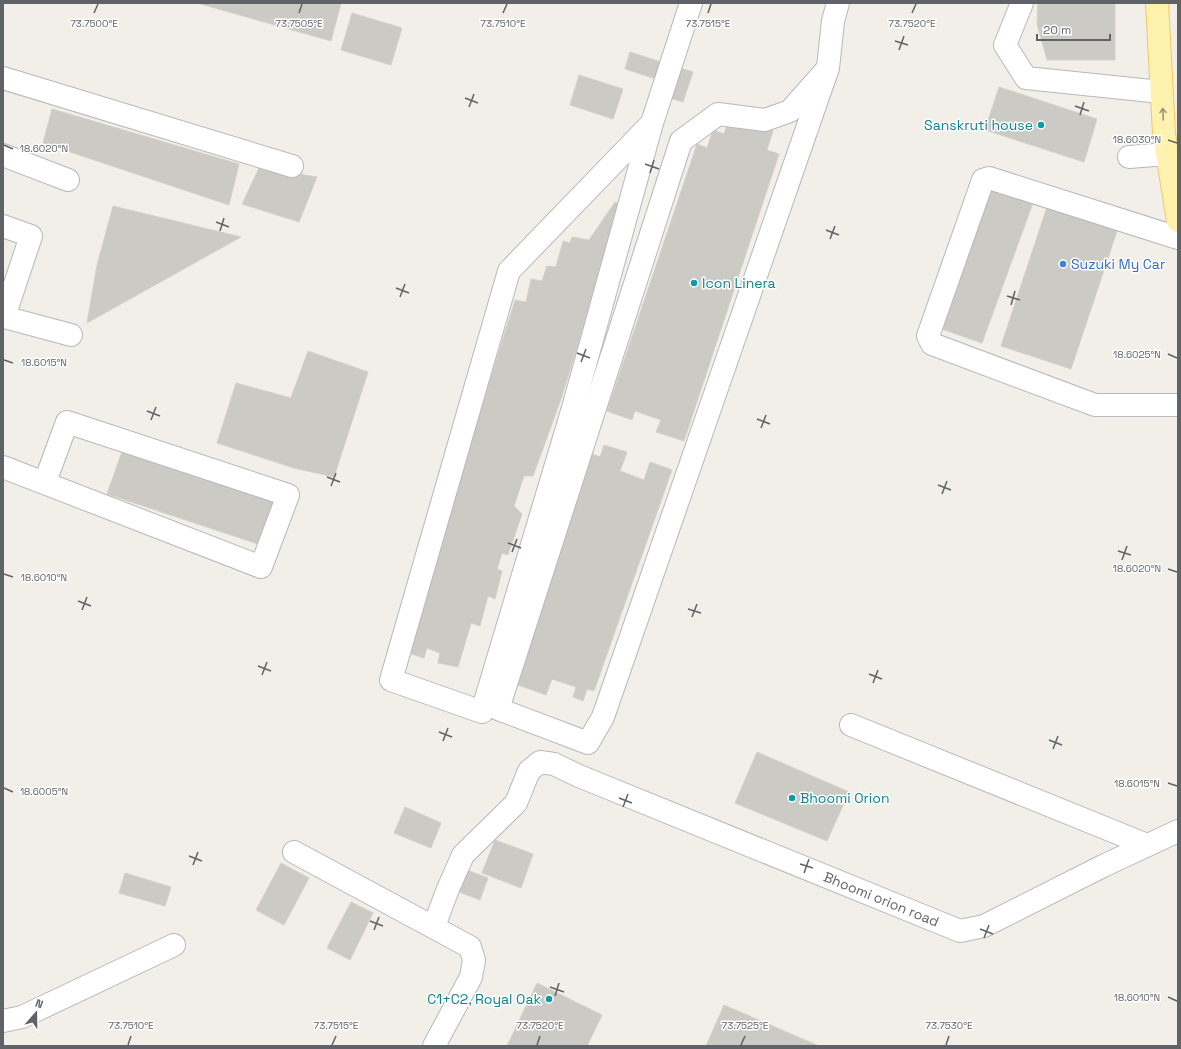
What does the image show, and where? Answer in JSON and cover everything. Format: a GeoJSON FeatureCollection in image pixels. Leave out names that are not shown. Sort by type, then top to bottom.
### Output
{"type":"FeatureCollection","features":[{"type":"Feature","properties":{"kind":"main road"},"geometry":{"type":"LineString","coordinates":[[1157,3],[1161,92],[1167,154],[1178,222]]}},
{"type":"Feature","properties":{"kind":"street"},"geometry":{"type":"LineString","coordinates":[[652,123],[509,271],[392,680],[482,712],[573,408],[652,123],[691,3]]}},
{"type":"Feature","properties":{"kind":"street"},"geometry":{"type":"LineString","coordinates":[[828,68],[790,111],[765,120],[718,114],[681,141],[498,709],[588,743],[603,717],[828,68],[832,21],[838,3]]}},
{"type":"Feature","properties":{"kind":"street"},"geometry":{"type":"LineString","coordinates":[[1022,3],[1005,45],[1026,78],[1161,92]]}},
{"type":"Feature","properties":{"kind":"street"},"geometry":{"type":"LineString","coordinates":[[3,78],[292,166]]}},
{"type":"Feature","properties":{"kind":"street"},"geometry":{"type":"LineString","coordinates":[[1129,157],[1167,154]]}},
{"type":"Feature","properties":{"kind":"street"},"geometry":{"type":"LineString","coordinates":[[3,155],[68,180]]}},
{"type":"Feature","properties":{"kind":"street"},"geometry":{"type":"LineString","coordinates":[[1178,238],[989,178],[983,180],[928,336],[932,344],[1095,405],[1178,405]]}},
{"type":"Feature","properties":{"kind":"street"},"geometry":{"type":"LineString","coordinates":[[3,226],[31,236],[4,317],[71,335]]}},
{"type":"Feature","properties":{"kind":"street"},"geometry":{"type":"LineString","coordinates":[[3,467],[261,567],[288,495],[67,422],[45,482]]}},
{"type":"Feature","properties":{"kind":"street"},"geometry":{"type":"LineString","coordinates":[[851,725],[1147,845]]}},
{"type":"Feature","properties":{"kind":"street","name":"Bhoomi orion road"},"geometry":{"type":"LineString","coordinates":[[434,926],[448,888],[463,855],[516,803],[530,771],[540,762],[554,764],[579,776],[960,931],[984,926],[1178,830]]}},
{"type":"Feature","properties":{"kind":"street"},"geometry":{"type":"LineString","coordinates":[[294,852],[434,926],[470,947],[474,960],[471,977],[434,1046]]}},
{"type":"Feature","properties":{"kind":"street"},"geometry":{"type":"LineString","coordinates":[[3,1021],[22,1017],[174,945]]}},
{"type":"Feature","properties":{"kind":"building"},"geometry":{"type":"Polygon","coordinates":[[[197,3],[341,3],[331,41],[197,3]]]}},
{"type":"Feature","properties":{"kind":"building"},"geometry":{"type":"Polygon","coordinates":[[[1038,3],[1115,3],[1115,60],[1047,60],[1037,24],[1038,3]]]}},
{"type":"Feature","properties":{"kind":"building"},"geometry":{"type":"Polygon","coordinates":[[[352,13],[402,28],[391,65],[341,50],[352,13]]]}},
{"type":"Feature","properties":{"kind":"building"},"geometry":{"type":"Polygon","coordinates":[[[630,52],[661,62],[656,79],[625,69],[630,52]]]}},
{"type":"Feature","properties":{"kind":"building"},"geometry":{"type":"Polygon","coordinates":[[[680,68],[693,72],[683,102],[670,98],[680,68]]]}},
{"type":"Feature","properties":{"kind":"building"},"geometry":{"type":"Polygon","coordinates":[[[579,75],[623,89],[613,119],[570,105],[579,75]]]}},
{"type":"Feature","properties":{"kind":"building","name":"Sanskruti house"},"geometry":{"type":"Polygon","coordinates":[[[999,87],[1097,119],[1084,162],[985,130],[999,87]]]}},
{"type":"Feature","properties":{"kind":"building"},"geometry":{"type":"Polygon","coordinates":[[[52,109],[239,164],[229,205],[43,143],[52,109]]]}},
{"type":"Feature","properties":{"kind":"building","name":"Icon Linera"},"geometry":{"type":"Polygon","coordinates":[[[730,117],[773,131],[767,150],[779,154],[684,441],[656,432],[661,420],[635,411],[632,420],[607,411],[697,144],[707,148],[713,130],[724,134],[730,117]]]}},
{"type":"Feature","properties":{"kind":"building"},"geometry":{"type":"Polygon","coordinates":[[[259,168],[317,177],[299,222],[242,204],[259,168]]]}},
{"type":"Feature","properties":{"kind":"building"},"geometry":{"type":"Polygon","coordinates":[[[985,183],[1034,200],[982,343],[933,326],[985,183]]]}},
{"type":"Feature","properties":{"kind":"building"},"geometry":{"type":"Polygon","coordinates":[[[1049,201],[1119,225],[1071,369],[1001,346],[1049,201]]]}},
{"type":"Feature","properties":{"kind":"building"},"geometry":{"type":"Polygon","coordinates":[[[615,202],[623,205],[561,399],[533,476],[524,476],[514,506],[522,514],[508,555],[502,553],[497,569],[502,571],[495,599],[488,596],[480,626],[471,623],[458,667],[438,663],[440,653],[427,648],[424,658],[405,652],[515,300],[526,302],[531,279],[542,281],[547,266],[556,267],[563,241],[570,243],[572,237],[589,240],[615,202]]]}},
{"type":"Feature","properties":{"kind":"building"},"geometry":{"type":"Polygon","coordinates":[[[113,206],[241,237],[87,323],[97,265],[113,206]]]}},
{"type":"Feature","properties":{"kind":"building"},"geometry":{"type":"Polygon","coordinates":[[[308,351],[368,372],[334,477],[294,468],[217,443],[236,383],[291,398],[308,351]]]}},
{"type":"Feature","properties":{"kind":"building"},"geometry":{"type":"Polygon","coordinates":[[[604,445],[627,452],[620,471],[644,480],[650,462],[672,470],[594,691],[587,689],[583,701],[573,697],[576,687],[552,679],[546,695],[518,685],[521,677],[514,674],[592,454],[600,457],[604,445]]]}},
{"type":"Feature","properties":{"kind":"building"},"geometry":{"type":"Polygon","coordinates":[[[123,449],[281,501],[261,545],[107,494],[123,449]]]}},
{"type":"Feature","properties":{"kind":"building","name":"Bhoomi Orion"},"geometry":{"type":"Polygon","coordinates":[[[757,752],[849,792],[827,841],[735,803],[757,752]]]}},
{"type":"Feature","properties":{"kind":"building"},"geometry":{"type":"Polygon","coordinates":[[[405,807],[441,823],[431,848],[394,833],[405,807]]]}},
{"type":"Feature","properties":{"kind":"building"},"geometry":{"type":"Polygon","coordinates":[[[495,840],[533,854],[521,888],[482,873],[495,840]]]}},
{"type":"Feature","properties":{"kind":"building"},"geometry":{"type":"Polygon","coordinates":[[[281,863],[309,878],[284,925],[256,910],[281,863]]]}},
{"type":"Feature","properties":{"kind":"building"},"geometry":{"type":"Polygon","coordinates":[[[462,868],[488,878],[480,900],[454,890],[462,868]]]}},
{"type":"Feature","properties":{"kind":"building"},"geometry":{"type":"Polygon","coordinates":[[[125,873],[171,887],[165,906],[119,893],[125,873]]]}},
{"type":"Feature","properties":{"kind":"building"},"geometry":{"type":"Polygon","coordinates":[[[351,902],[373,913],[350,960],[327,948],[351,902]]]}},
{"type":"Feature","properties":{"kind":"building","name":"C1+C2, Royal Oak"},"geometry":{"type":"Polygon","coordinates":[[[537,983],[602,1015],[587,1046],[507,1046],[537,983]]]}},
{"type":"Feature","properties":{"kind":"building"},"geometry":{"type":"Polygon","coordinates":[[[724,1005],[819,1046],[706,1046],[724,1005]]]}},
{"type":"Feature","properties":{"kind":"place","name":"Sanskruti house"},"geometry":{"type":"Point","coordinates":[1041,125]}},
{"type":"Feature","properties":{"kind":"place","name":"Suzuki My Car"},"geometry":{"type":"Point","coordinates":[1063,264]}},
{"type":"Feature","properties":{"kind":"place","name":"Icon Linera"},"geometry":{"type":"Point","coordinates":[694,283]}},
{"type":"Feature","properties":{"kind":"place","name":"Bhoomi Orion"},"geometry":{"type":"Point","coordinates":[792,798]}},
{"type":"Feature","properties":{"kind":"place","name":"C1+C2, Royal Oak"},"geometry":{"type":"Point","coordinates":[549,999]}}]}
